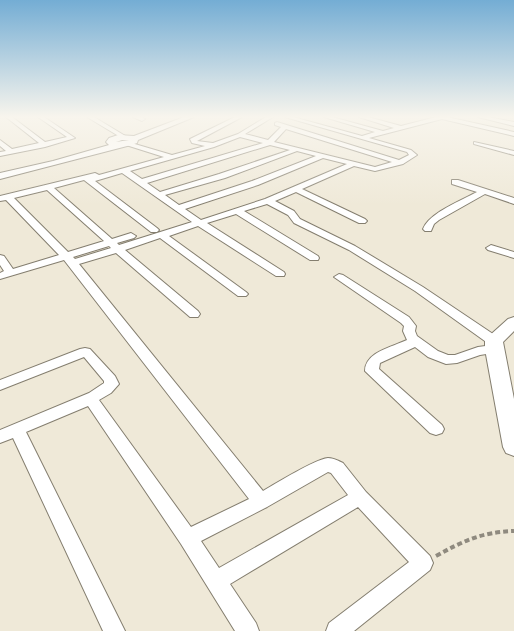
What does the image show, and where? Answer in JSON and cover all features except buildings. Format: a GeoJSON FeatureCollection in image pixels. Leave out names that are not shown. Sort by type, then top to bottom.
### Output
{"type":"FeatureCollection","features":[{"type":"Feature","properties":{"kind":"street"},"geometry":{"type":"LineString","coordinates":[[5,146],[11,152]]}},
{"type":"Feature","properties":{"kind":"street"},"geometry":{"type":"LineString","coordinates":[[0,154],[38,146]]}},
{"type":"Feature","properties":{"kind":"street"},"geometry":{"type":"LineString","coordinates":[[0,176],[107,146]]}},
{"type":"Feature","properties":{"kind":"street"},"geometry":{"type":"LineString","coordinates":[[140,146],[172,157]]}},
{"type":"Feature","properties":{"kind":"street"},"geometry":{"type":"LineString","coordinates":[[4,198],[87,179],[210,146]]}},
{"type":"Feature","properties":{"kind":"street"},"geometry":{"type":"LineString","coordinates":[[141,182],[258,146]]}},
{"type":"Feature","properties":{"kind":"street"},"geometry":{"type":"LineString","coordinates":[[282,146],[340,160]]}},
{"type":"Feature","properties":{"kind":"street"},"geometry":{"type":"LineString","coordinates":[[303,146],[340,160],[375,169],[400,162],[414,155],[413,153],[390,146]]}},
{"type":"Feature","properties":{"kind":"street"},"geometry":{"type":"LineString","coordinates":[[349,146],[400,162]]}},
{"type":"Feature","properties":{"kind":"street"},"geometry":{"type":"LineString","coordinates":[[489,146],[514,153]]}},
{"type":"Feature","properties":{"kind":"street"},"geometry":{"type":"LineString","coordinates":[[158,194],[222,176],[295,150]]}},
{"type":"Feature","properties":{"kind":"street"},"geometry":{"type":"LineString","coordinates":[[87,179],[158,153]]}},
{"type":"Feature","properties":{"kind":"street"},"geometry":{"type":"LineString","coordinates":[[180,208],[248,186],[322,156]]}},
{"type":"Feature","properties":{"kind":"street"},"geometry":{"type":"LineString","coordinates":[[158,232],[202,223],[268,201],[353,164]]}},
{"type":"Feature","properties":{"kind":"street"},"geometry":{"type":"LineString","coordinates":[[123,170],[180,208],[192,218],[280,274]]}},
{"type":"Feature","properties":{"kind":"street"},"geometry":{"type":"LineString","coordinates":[[0,172],[16,171]]}},
{"type":"Feature","properties":{"kind":"street"},"geometry":{"type":"LineString","coordinates":[[87,179],[242,294]]}},
{"type":"Feature","properties":{"kind":"street"},"geometry":{"type":"LineString","coordinates":[[455,182],[514,201]]}},
{"type":"Feature","properties":{"kind":"street"},"geometry":{"type":"LineString","coordinates":[[50,188],[114,246],[194,314]]}},
{"type":"Feature","properties":{"kind":"street"},"geometry":{"type":"LineString","coordinates":[[296,189],[362,221]]}},
{"type":"Feature","properties":{"kind":"street"},"geometry":{"type":"LineString","coordinates":[[428,229],[430,223],[436,218],[485,191]]}},
{"type":"Feature","properties":{"kind":"street"},"geometry":{"type":"LineString","coordinates":[[4,198],[70,260],[261,501]]}},
{"type":"Feature","properties":{"kind":"street"},"geometry":{"type":"LineString","coordinates":[[268,201],[292,213],[297,221],[352,248],[419,289],[494,345],[514,447]]}},
{"type":"Feature","properties":{"kind":"street"},"geometry":{"type":"LineString","coordinates":[[237,211],[314,258]]}},
{"type":"Feature","properties":{"kind":"street"},"geometry":{"type":"LineString","coordinates":[[0,258],[5,274],[70,260],[158,232],[192,218]]}},
{"type":"Feature","properties":{"kind":"street"},"geometry":{"type":"LineString","coordinates":[[491,248],[514,255]]}},
{"type":"Feature","properties":{"kind":"street"},"geometry":{"type":"LineString","coordinates":[[339,277],[405,320],[410,326],[409,335],[433,354],[446,360],[457,358],[494,345],[514,322]]}},
{"type":"Feature","properties":{"kind":"street"},"geometry":{"type":"LineString","coordinates":[[416,341],[376,360],[372,364],[372,371],[436,429]]}},
{"type":"Feature","properties":{"kind":"street"},"geometry":{"type":"LineString","coordinates":[[0,385],[85,352],[110,379],[112,384],[107,390],[0,437]]}},
{"type":"Feature","properties":{"kind":"street"},"geometry":{"type":"LineString","coordinates":[[90,398],[188,538],[248,631]]}},
{"type":"Feature","properties":{"kind":"street"},"geometry":{"type":"LineString","coordinates":[[17,429],[114,631]]}},
{"type":"Feature","properties":{"kind":"street"},"geometry":{"type":"LineString","coordinates":[[188,538],[261,501],[322,467],[330,464],[337,468],[360,497],[423,563],[337,631]]}},
{"type":"Feature","properties":{"kind":"street"},"geometry":{"type":"LineString","coordinates":[[216,581],[360,497]]}},
{"type":"Feature","properties":{"kind":"path"},"geometry":{"type":"LineString","coordinates":[[423,563],[476,535],[494,531],[514,531]]}}]}
